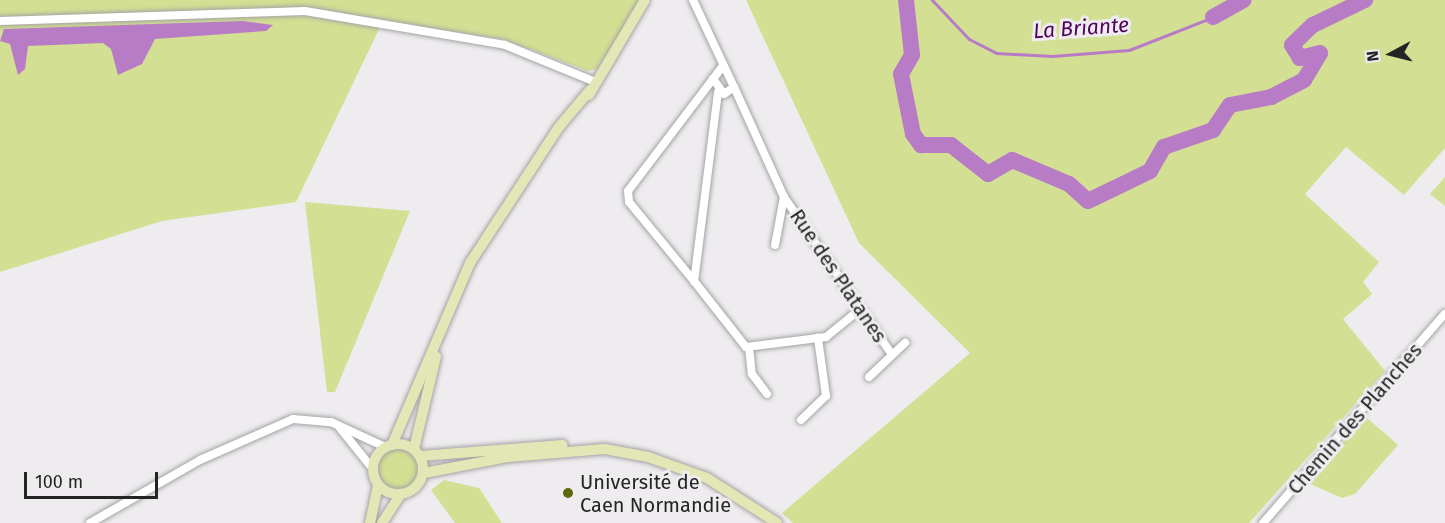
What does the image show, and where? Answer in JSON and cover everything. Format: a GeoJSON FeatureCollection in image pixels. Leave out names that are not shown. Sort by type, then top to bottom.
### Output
{"type":"FeatureCollection","features":[{"type":"Feature","properties":{"kind":"main road"},"geometry":{"type":"LineString","coordinates":[[594,83],[645,0]]}},
{"type":"Feature","properties":{"kind":"main road"},"geometry":{"type":"LineString","coordinates":[[370,523],[378,486],[373,469],[388,446],[450,307],[499,219],[651,0]]}},
{"type":"Feature","properties":{"kind":"main road"},"geometry":{"type":"LineString","coordinates":[[382,523],[401,494],[415,489],[424,472],[417,453],[414,433],[450,307]]}},
{"type":"Feature","properties":{"kind":"main road"},"geometry":{"type":"LineString","coordinates":[[388,446],[417,453],[539,445],[581,448],[676,465],[730,490],[777,523]]}},
{"type":"Feature","properties":{"kind":"main road"},"geometry":{"type":"LineString","coordinates":[[424,472],[581,448]]}},
{"type":"Feature","properties":{"kind":"main road"},"geometry":{"type":"LineString","coordinates":[[378,486],[401,494]]}},
{"type":"Feature","properties":{"kind":"street"},"geometry":{"type":"LineString","coordinates":[[693,0],[722,67],[628,191],[629,201],[749,347],[752,374],[767,394]]}},
{"type":"Feature","properties":{"kind":"street"},"geometry":{"type":"LineString","coordinates":[[0,21],[305,11],[505,45],[594,83]]}},
{"type":"Feature","properties":{"kind":"street","name":"Rue des Platanes"},"geometry":{"type":"LineString","coordinates":[[722,67],[734,87],[784,197],[858,311],[892,354]]}},
{"type":"Feature","properties":{"kind":"street"},"geometry":{"type":"LineString","coordinates":[[694,281],[718,92],[713,79]]}},
{"type":"Feature","properties":{"kind":"street"},"geometry":{"type":"LineString","coordinates":[[718,92],[734,87]]}},
{"type":"Feature","properties":{"kind":"street","name":"Rue des Platanes"},"geometry":{"type":"LineString","coordinates":[[775,244],[784,197]]}},
{"type":"Feature","properties":{"kind":"street"},"geometry":{"type":"LineString","coordinates":[[749,347],[818,338],[858,311]]}},
{"type":"Feature","properties":{"kind":"street","name":"Chemin des Planches"},"geometry":{"type":"LineString","coordinates":[[1263,523],[1445,314]]}},
{"type":"Feature","properties":{"kind":"street"},"geometry":{"type":"LineString","coordinates":[[801,420],[826,396],[818,338]]}},
{"type":"Feature","properties":{"kind":"street"},"geometry":{"type":"LineString","coordinates":[[869,377],[905,342]]}},
{"type":"Feature","properties":{"kind":"street"},"geometry":{"type":"LineString","coordinates":[[90,523],[200,460],[293,419],[337,425],[388,446]]}},
{"type":"Feature","properties":{"kind":"street"},"geometry":{"type":"LineString","coordinates":[[337,425],[359,445],[373,469]]}},
{"type":"Feature","properties":{"kind":"green space"},"geometry":{"type":"Polygon","coordinates":[[[0,0],[641,0],[597,69],[588,71],[503,39],[383,21],[296,202],[162,221],[0,272],[0,0]]]}},
{"type":"Feature","properties":{"kind":"green space"},"geometry":{"type":"Polygon","coordinates":[[[746,0],[1445,0],[1445,148],[1404,195],[1346,147],[1305,194],[1379,262],[1363,282],[1372,294],[1343,319],[1385,371],[1249,523],[793,523],[782,513],[970,353],[859,243],[746,0]]]}},
{"type":"Feature","properties":{"kind":"green space"},"geometry":{"type":"Polygon","coordinates":[[[1445,177],[1445,206],[1430,194],[1445,177]]]}},
{"type":"Feature","properties":{"kind":"green space"},"geometry":{"type":"Polygon","coordinates":[[[305,202],[410,211],[335,392],[327,392],[305,202]]]}},
{"type":"Feature","properties":{"kind":"green space"},"geometry":{"type":"Polygon","coordinates":[[[1366,417],[1398,445],[1355,494],[1342,498],[1306,482],[1366,417]]]}},
{"type":"Feature","properties":{"kind":"green space"},"geometry":{"type":"Polygon","coordinates":[[[398,449],[412,455],[418,469],[412,483],[398,489],[384,483],[378,469],[384,455],[398,449]]]}},
{"type":"Feature","properties":{"kind":"green space"},"geometry":{"type":"Polygon","coordinates":[[[444,480],[479,488],[502,523],[455,523],[431,490],[444,480]]]}},
{"type":"Feature","properties":{"kind":"shaded area"},"geometry":{"type":"Polygon","coordinates":[[[243,21],[273,25],[266,31],[155,39],[142,64],[118,75],[111,49],[103,43],[28,46],[25,69],[18,75],[10,44],[0,41],[4,29],[243,21]]]}},
{"type":"Feature","properties":{"kind":"waterway"},"geometry":{"type":"LineString","coordinates":[[906,0],[912,55],[901,74],[913,134],[921,145],[951,145],[988,174],[1012,160],[1069,184],[1088,201],[1150,171],[1164,147],[1213,130],[1230,105],[1271,97],[1304,80],[1320,53],[1300,58],[1292,45],[1313,25],[1365,0]]}},
{"type":"Feature","properties":{"kind":"waterway","name":"La Briante"},"geometry":{"type":"LineString","coordinates":[[932,0],[969,39],[996,53],[1052,56],[1129,50],[1213,17]]}},
{"type":"Feature","properties":{"kind":"waterway","name":"La Briante"},"geometry":{"type":"LineString","coordinates":[[1213,17],[1244,0]]}},
{"type":"Feature","properties":{"kind":"place","name":"Université de Caen Normandie"},"geometry":{"type":"Point","coordinates":[568,493]}}]}
